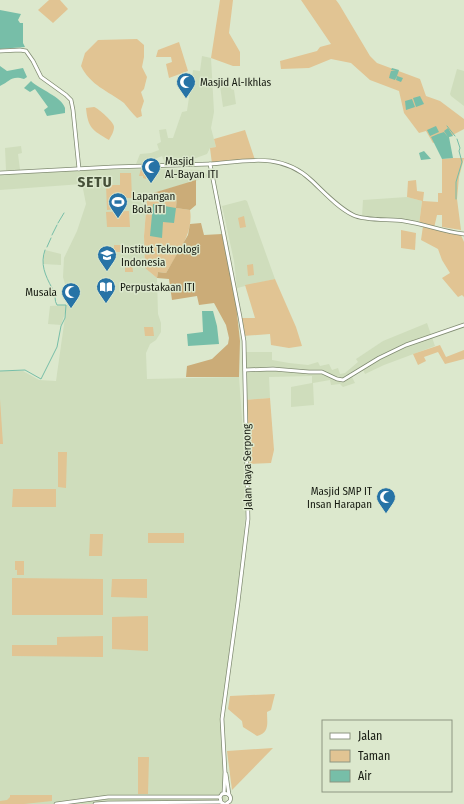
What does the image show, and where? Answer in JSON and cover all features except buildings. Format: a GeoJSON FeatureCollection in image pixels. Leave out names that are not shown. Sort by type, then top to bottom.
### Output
{"type":"FeatureCollection","features":[{"type":"Feature","properties":{"kind":"main road"},"geometry":{"type":"LineString","coordinates":[[0,51],[26,51],[33,60],[41,77],[71,100],[74,110],[78,168]]}},
{"type":"Feature","properties":{"kind":"main road"},"geometry":{"type":"LineString","coordinates":[[0,173],[78,168],[210,164],[266,160],[281,162],[292,166],[303,173],[343,209],[353,215],[359,217],[405,221],[449,232],[464,234]]}},
{"type":"Feature","properties":{"kind":"main road","name":"Jalan Raya Serpong"},"geometry":{"type":"LineString","coordinates":[[210,164],[244,340],[245,370],[248,519],[222,719],[225,772],[224,793]]}},
{"type":"Feature","properties":{"kind":"main road"},"geometry":{"type":"LineString","coordinates":[[245,370],[273,369],[322,372],[343,380],[347,379],[379,358],[406,345],[464,325]]}},
{"type":"Feature","properties":{"kind":"main road","name":"Jalan Raya Serpong"},"geometry":{"type":"LineString","coordinates":[[225,772],[229,795]]}},
{"type":"Feature","properties":{"kind":"main road"},"geometry":{"type":"LineString","coordinates":[[56,804],[108,797],[220,797],[224,793],[229,795],[231,798],[230,803],[95,804]]}},
{"type":"Feature","properties":{"kind":"main road"},"geometry":{"type":"LineString","coordinates":[[220,797],[224,803]]}},
{"type":"Feature","properties":{"kind":"shaded area"},"geometry":{"type":"Polygon","coordinates":[[[202,56],[211,58],[214,112],[211,128],[216,147],[210,148],[207,154],[185,162],[165,163],[162,156],[143,164],[136,164],[140,154],[151,153],[159,150],[157,144],[161,142],[159,130],[166,129],[168,138],[173,138],[182,112],[187,111],[193,70],[200,71],[202,56]]]}},
{"type":"Feature","properties":{"kind":"shaded area"},"geometry":{"type":"Polygon","coordinates":[[[457,69],[464,71],[464,106],[450,94],[457,69]]]}},
{"type":"Feature","properties":{"kind":"shaded area"},"geometry":{"type":"Polygon","coordinates":[[[230,85],[231,89],[234,90],[236,104],[223,107],[220,86],[230,85]]]}},
{"type":"Feature","properties":{"kind":"shaded area"},"geometry":{"type":"Polygon","coordinates":[[[21,146],[22,153],[18,154],[20,170],[6,170],[5,148],[21,146]]]}},
{"type":"Feature","properties":{"kind":"shaded area"},"geometry":{"type":"Polygon","coordinates":[[[80,170],[201,170],[209,177],[153,193],[153,198],[147,199],[144,236],[145,268],[157,278],[158,314],[161,323],[161,332],[156,340],[150,344],[146,353],[147,379],[239,377],[247,489],[242,562],[221,718],[226,804],[0,804],[0,371],[23,371],[39,380],[56,381],[66,310],[61,325],[48,324],[50,306],[67,305],[63,277],[64,258],[77,231],[86,204],[82,184],[0,190],[0,174],[80,170]]]}},
{"type":"Feature","properties":{"kind":"shaded area"},"geometry":{"type":"Polygon","coordinates":[[[196,180],[196,205],[190,210],[176,208],[177,195],[153,193],[196,180]]]}},
{"type":"Feature","properties":{"kind":"shaded area"},"geometry":{"type":"Polygon","coordinates":[[[407,197],[422,201],[419,225],[398,220],[362,217],[363,200],[407,197]]]}},
{"type":"Feature","properties":{"kind":"shaded area"},"geometry":{"type":"Polygon","coordinates":[[[245,200],[247,201],[275,279],[237,288],[234,261],[222,206],[245,200]]]}},
{"type":"Feature","properties":{"kind":"shaded area"},"geometry":{"type":"Polygon","coordinates":[[[201,223],[204,235],[222,234],[236,304],[240,341],[239,377],[186,377],[187,366],[212,359],[228,344],[229,338],[226,325],[214,303],[199,305],[197,296],[172,300],[169,279],[157,278],[158,272],[166,273],[188,235],[190,224],[201,223]]]}},
{"type":"Feature","properties":{"kind":"shaded area"},"geometry":{"type":"Polygon","coordinates":[[[45,250],[61,254],[61,265],[43,264],[45,250]]]}},
{"type":"Feature","properties":{"kind":"shaded area"},"geometry":{"type":"Polygon","coordinates":[[[427,323],[435,346],[384,365],[365,374],[363,370],[352,377],[355,383],[343,387],[340,384],[331,385],[330,380],[313,383],[314,405],[291,407],[291,387],[312,383],[312,376],[269,377],[270,398],[245,400],[244,352],[272,352],[272,360],[289,363],[308,365],[318,362],[320,366],[329,364],[332,370],[338,368],[340,374],[345,373],[358,362],[356,359],[383,341],[427,323]]]}},
{"type":"Feature","properties":{"kind":"green space"},"geometry":{"type":"Polygon","coordinates":[[[49,0],[60,0],[68,9],[53,23],[38,10],[49,0]]]}},
{"type":"Feature","properties":{"kind":"green space"},"geometry":{"type":"Polygon","coordinates":[[[220,0],[233,0],[229,33],[240,52],[240,66],[233,66],[211,58],[220,0]]]}},
{"type":"Feature","properties":{"kind":"green space"},"geometry":{"type":"Polygon","coordinates":[[[301,0],[336,0],[370,56],[377,63],[420,79],[426,96],[440,101],[464,119],[464,129],[433,143],[426,131],[419,133],[404,113],[399,91],[370,80],[351,63],[331,59],[309,68],[281,69],[280,61],[317,51],[320,47],[331,44],[301,0]]]}},
{"type":"Feature","properties":{"kind":"green space"},"geometry":{"type":"Polygon","coordinates":[[[137,39],[144,45],[142,67],[147,77],[144,89],[141,92],[144,101],[141,110],[142,116],[137,118],[124,103],[94,83],[81,66],[85,53],[98,40],[137,39]]]}},
{"type":"Feature","properties":{"kind":"green space"},"geometry":{"type":"Polygon","coordinates":[[[179,42],[188,71],[169,78],[166,64],[172,62],[171,57],[156,57],[158,50],[179,42]]]}},
{"type":"Feature","properties":{"kind":"green space"},"geometry":{"type":"Polygon","coordinates":[[[94,107],[106,116],[114,125],[114,131],[109,140],[95,131],[88,120],[86,108],[94,107]]]}},
{"type":"Feature","properties":{"kind":"green space"},"geometry":{"type":"Polygon","coordinates":[[[245,130],[255,160],[212,164],[210,148],[216,147],[214,139],[245,130]]]}},
{"type":"Feature","properties":{"kind":"green space"},"geometry":{"type":"Polygon","coordinates":[[[464,158],[459,177],[457,199],[461,230],[442,227],[442,215],[437,215],[434,228],[460,233],[464,242],[464,297],[462,295],[458,297],[442,278],[450,273],[442,260],[438,249],[421,240],[423,226],[419,225],[422,201],[407,197],[408,181],[416,180],[417,191],[424,192],[423,201],[438,202],[438,193],[442,193],[442,159],[464,158]]]}},
{"type":"Feature","properties":{"kind":"green space"},"geometry":{"type":"Polygon","coordinates":[[[141,169],[155,169],[155,175],[148,172],[146,179],[143,178],[143,176],[139,176],[141,169]]]}},
{"type":"Feature","properties":{"kind":"green space"},"geometry":{"type":"Polygon","coordinates":[[[120,173],[131,173],[132,198],[117,198],[117,209],[107,210],[106,185],[120,185],[120,173]]]}},
{"type":"Feature","properties":{"kind":"green space"},"geometry":{"type":"Polygon","coordinates":[[[153,193],[177,195],[176,208],[190,210],[191,219],[184,243],[166,273],[158,272],[157,278],[145,268],[144,236],[147,198],[153,198],[153,193]]]}},
{"type":"Feature","properties":{"kind":"green space","name":"Lapangan Bola ITI"},"geometry":{"type":"Polygon","coordinates":[[[129,211],[130,227],[107,227],[106,212],[129,211]]]}},
{"type":"Feature","properties":{"kind":"green space"},"geometry":{"type":"Polygon","coordinates":[[[244,216],[246,227],[240,228],[238,218],[244,216]]]}},
{"type":"Feature","properties":{"kind":"green space"},"geometry":{"type":"Polygon","coordinates":[[[401,230],[416,233],[415,250],[401,248],[401,230]]]}},
{"type":"Feature","properties":{"kind":"green space"},"geometry":{"type":"Polygon","coordinates":[[[114,245],[124,245],[124,252],[114,252],[114,245]]]}},
{"type":"Feature","properties":{"kind":"green space"},"geometry":{"type":"Polygon","coordinates":[[[125,261],[132,261],[133,272],[125,272],[125,261]]]}},
{"type":"Feature","properties":{"kind":"green space"},"geometry":{"type":"Polygon","coordinates":[[[253,264],[254,275],[248,276],[247,265],[253,264]]]}},
{"type":"Feature","properties":{"kind":"green space"},"geometry":{"type":"Polygon","coordinates":[[[275,279],[296,327],[302,346],[289,348],[271,345],[270,334],[243,336],[242,318],[255,318],[245,285],[275,279]]]}},
{"type":"Feature","properties":{"kind":"green space"},"geometry":{"type":"Polygon","coordinates":[[[144,327],[153,327],[154,336],[145,336],[144,327]]]}},
{"type":"Feature","properties":{"kind":"green space"},"geometry":{"type":"Polygon","coordinates":[[[440,345],[446,357],[464,350],[464,359],[445,364],[438,352],[424,357],[426,361],[418,365],[413,354],[440,345]]]}},
{"type":"Feature","properties":{"kind":"green space"},"geometry":{"type":"Polygon","coordinates":[[[270,398],[274,450],[271,463],[248,464],[245,400],[270,398]]]}},
{"type":"Feature","properties":{"kind":"green space"},"geometry":{"type":"Polygon","coordinates":[[[0,399],[3,444],[0,444],[0,399]]]}},
{"type":"Feature","properties":{"kind":"green space"},"geometry":{"type":"Polygon","coordinates":[[[58,452],[67,452],[66,488],[58,487],[58,452]]]}},
{"type":"Feature","properties":{"kind":"green space"},"geometry":{"type":"Polygon","coordinates":[[[13,489],[56,489],[56,507],[12,507],[13,489]]]}},
{"type":"Feature","properties":{"kind":"green space"},"geometry":{"type":"Polygon","coordinates":[[[148,533],[184,533],[184,543],[148,543],[148,533]]]}},
{"type":"Feature","properties":{"kind":"green space"},"geometry":{"type":"Polygon","coordinates":[[[90,534],[103,534],[102,556],[89,556],[90,534]]]}},
{"type":"Feature","properties":{"kind":"green space"},"geometry":{"type":"Polygon","coordinates":[[[15,561],[24,561],[24,575],[17,575],[17,570],[15,570],[15,561]]]}},
{"type":"Feature","properties":{"kind":"green space"},"geometry":{"type":"Polygon","coordinates":[[[12,578],[103,579],[103,615],[12,615],[12,578]]]}},
{"type":"Feature","properties":{"kind":"green space"},"geometry":{"type":"Polygon","coordinates":[[[112,579],[147,579],[147,598],[111,597],[112,579]]]}},
{"type":"Feature","properties":{"kind":"green space"},"geometry":{"type":"Polygon","coordinates":[[[148,616],[148,651],[112,649],[112,617],[148,616]]]}},
{"type":"Feature","properties":{"kind":"green space"},"geometry":{"type":"Polygon","coordinates":[[[103,636],[103,657],[12,656],[12,645],[57,645],[57,637],[103,636]]]}},
{"type":"Feature","properties":{"kind":"green space"},"geometry":{"type":"Polygon","coordinates":[[[275,694],[271,710],[267,712],[266,730],[261,735],[257,736],[243,727],[242,721],[228,709],[230,696],[275,694]]]}},
{"type":"Feature","properties":{"kind":"green space"},"geometry":{"type":"Polygon","coordinates":[[[273,748],[232,790],[227,751],[273,748]]]}},
{"type":"Feature","properties":{"kind":"green space"},"geometry":{"type":"Polygon","coordinates":[[[138,757],[149,757],[148,794],[138,794],[138,757]]]}},
{"type":"Feature","properties":{"kind":"green space"},"geometry":{"type":"Polygon","coordinates":[[[10,795],[52,795],[52,801],[24,804],[0,804],[0,801],[7,800],[10,795]]]}},
{"type":"Feature","properties":{"kind":"water"},"geometry":{"type":"Polygon","coordinates":[[[0,10],[21,14],[18,20],[20,23],[23,23],[23,43],[25,47],[0,49],[0,10]]]}},
{"type":"Feature","properties":{"kind":"water"},"geometry":{"type":"Polygon","coordinates":[[[0,66],[7,71],[23,68],[27,77],[24,79],[11,79],[0,86],[0,66]]]}},
{"type":"Feature","properties":{"kind":"water"},"geometry":{"type":"Polygon","coordinates":[[[392,68],[399,70],[395,80],[389,78],[391,71],[396,71],[391,70],[392,68]]]}},
{"type":"Feature","properties":{"kind":"water"},"geometry":{"type":"Polygon","coordinates":[[[397,76],[403,78],[401,82],[396,80],[397,76]]]}},
{"type":"Feature","properties":{"kind":"water"},"geometry":{"type":"Polygon","coordinates":[[[31,81],[59,100],[65,108],[65,113],[47,116],[44,110],[48,107],[35,89],[30,92],[24,88],[31,81]]]}},
{"type":"Feature","properties":{"kind":"water"},"geometry":{"type":"Polygon","coordinates":[[[420,96],[424,104],[416,107],[413,98],[420,96]]]}},
{"type":"Feature","properties":{"kind":"water"},"geometry":{"type":"Polygon","coordinates":[[[412,99],[415,107],[406,110],[405,101],[412,99]]]}},
{"type":"Feature","properties":{"kind":"water"},"geometry":{"type":"Polygon","coordinates":[[[436,126],[439,132],[430,136],[427,130],[436,126]]]}},
{"type":"Feature","properties":{"kind":"water"},"geometry":{"type":"Polygon","coordinates":[[[448,128],[453,136],[449,137],[453,158],[442,159],[431,137],[444,132],[448,137],[444,131],[448,128]]]}},
{"type":"Feature","properties":{"kind":"water"},"geometry":{"type":"Polygon","coordinates":[[[424,151],[431,159],[421,160],[419,153],[424,151]]]}},
{"type":"Feature","properties":{"kind":"water"},"geometry":{"type":"Polygon","coordinates":[[[153,204],[176,208],[174,223],[163,222],[162,238],[150,236],[153,204]]]}},
{"type":"Feature","properties":{"kind":"water"},"geometry":{"type":"Polygon","coordinates":[[[202,311],[213,311],[217,326],[219,344],[188,346],[187,334],[203,332],[202,311]]]}},
{"type":"Feature","properties":{"kind":"waterway"},"geometry":{"type":"LineString","coordinates":[[447,126],[455,136]]}},
{"type":"Feature","properties":{"kind":"waterway"},"geometry":{"type":"LineString","coordinates":[[456,199],[456,182],[462,162],[457,139]]}},
{"type":"Feature","properties":{"kind":"waterway"},"geometry":{"type":"LineString","coordinates":[[58,223],[64,213]]}},
{"type":"Feature","properties":{"kind":"waterway"},"geometry":{"type":"LineString","coordinates":[[52,235],[57,225]]}},
{"type":"Feature","properties":{"kind":"waterway"},"geometry":{"type":"LineString","coordinates":[[47,247],[51,238]]}},
{"type":"Feature","properties":{"kind":"waterway"},"geometry":{"type":"LineString","coordinates":[[45,250],[43,265],[47,279],[52,288]]}},
{"type":"Feature","properties":{"kind":"waterway"},"geometry":{"type":"LineString","coordinates":[[0,371],[25,370],[41,379],[57,347],[61,326],[65,318],[66,305],[57,305],[54,290]]}},
{"type":"Feature","properties":{"kind":"place","name":"Masjid Al-Ikhlas"},"geometry":{"type":"Point","coordinates":[186,99]}},
{"type":"Feature","properties":{"kind":"place","name":"Masjid Al-Bayan ITI"},"geometry":{"type":"Point","coordinates":[151,184]}},
{"type":"Feature","properties":{"kind":"place","name":"Lapangan Bola ITI"},"geometry":{"type":"Point","coordinates":[118,219]}},
{"type":"Feature","properties":{"kind":"place","name":"Institut Teknologi Indonesia"},"geometry":{"type":"Point","coordinates":[107,272]}},
{"type":"Feature","properties":{"kind":"place","name":"Perpustakaan ITI"},"geometry":{"type":"Point","coordinates":[106,304]}},
{"type":"Feature","properties":{"kind":"place","name":"Musala"},"geometry":{"type":"Point","coordinates":[71,309]}},
{"type":"Feature","properties":{"kind":"place","name":"Masjid SMP IT Insan Harapan"},"geometry":{"type":"Point","coordinates":[386,514]}},
{"type":"Feature","properties":{"kind":"district","name":"SETU"},"geometry":{"type":"Point","coordinates":[95,182]}}]}
